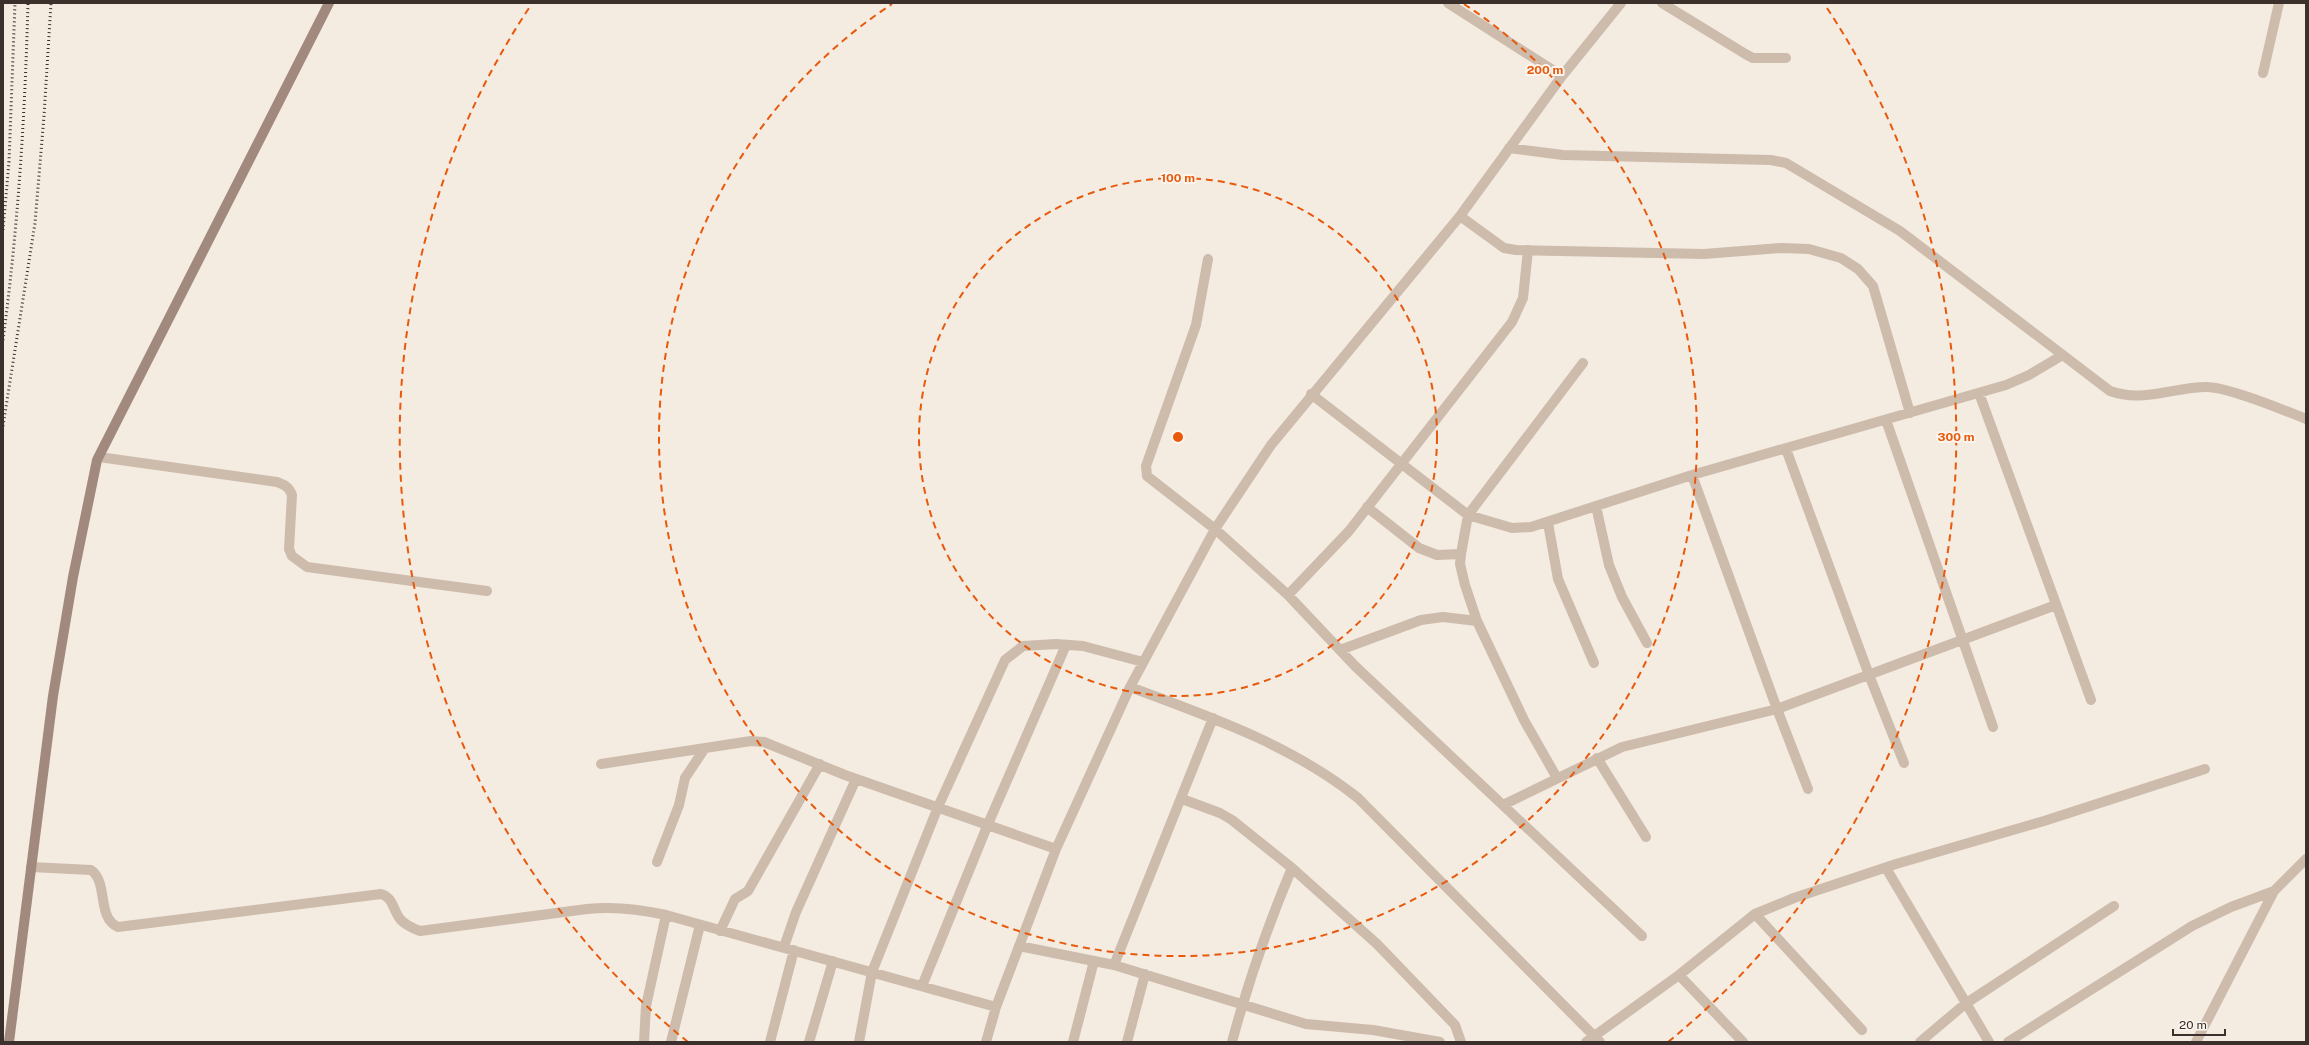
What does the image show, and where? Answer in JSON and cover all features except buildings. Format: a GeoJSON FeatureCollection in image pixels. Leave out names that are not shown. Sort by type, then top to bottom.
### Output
{"type":"FeatureCollection","features":[{"type":"Feature","properties":{"kind":"street"},"geometry":{"type":"LineString","coordinates":[[9,1042],[53,696],[69,600],[99,457],[329,3]]}},
{"type":"Feature","properties":{"kind":"street"},"geometry":{"type":"LineString","coordinates":[[1449,3],[1562,76]]}},
{"type":"Feature","properties":{"kind":"street"},"geometry":{"type":"LineString","coordinates":[[986,1042],[996,1007],[1056,849],[1130,687],[1215,529],[1271,445],[1311,394],[1460,216],[1562,76],[1621,3]]}},
{"type":"Feature","properties":{"kind":"street"},"geometry":{"type":"LineString","coordinates":[[1662,3],[1753,58],[1786,58]]}},
{"type":"Feature","properties":{"kind":"street"},"geometry":{"type":"LineString","coordinates":[[2263,73],[2279,3]]}},
{"type":"Feature","properties":{"kind":"street"},"geometry":{"type":"LineString","coordinates":[[1509,148],[1563,155],[1771,160],[1786,163],[1900,231],[2061,356],[2110,391],[2131,397],[2208,387],[2226,390],[2306,420]]}},
{"type":"Feature","properties":{"kind":"street"},"geometry":{"type":"LineString","coordinates":[[1460,216],[1504,248],[1528,250],[1704,254],[1802,248],[1841,258],[1858,268],[1873,286],[1910,413]]}},
{"type":"Feature","properties":{"kind":"street"},"geometry":{"type":"LineString","coordinates":[[1288,595],[1338,543],[1402,464],[1512,322],[1523,298],[1528,250]]}},
{"type":"Feature","properties":{"kind":"street"},"geometry":{"type":"LineString","coordinates":[[1208,259],[1196,325],[1145,472],[1155,483],[1215,529],[1288,595],[1340,650],[1642,936]]}},
{"type":"Feature","properties":{"kind":"street"},"geometry":{"type":"LineString","coordinates":[[1311,394],[1468,515],[1512,528],[1531,527],[1548,523],[1692,475],[1979,393],[2018,380],[2061,356]]}},
{"type":"Feature","properties":{"kind":"street"},"geometry":{"type":"LineString","coordinates":[[1557,778],[1524,720],[1477,621],[1462,571],[1461,554],[1468,515],[1583,363]]}},
{"type":"Feature","properties":{"kind":"street"},"geometry":{"type":"LineString","coordinates":[[1979,393],[2091,700]]}},
{"type":"Feature","properties":{"kind":"street"},"geometry":{"type":"LineString","coordinates":[[1886,420],[1964,640],[1993,727]]}},
{"type":"Feature","properties":{"kind":"street"},"geometry":{"type":"LineString","coordinates":[[1786,449],[1869,675],[1904,763]]}},
{"type":"Feature","properties":{"kind":"street"},"geometry":{"type":"LineString","coordinates":[[99,457],[277,482],[286,486],[290,489],[292,495],[289,549],[292,556],[307,567],[486,591]]}},
{"type":"Feature","properties":{"kind":"street"},"geometry":{"type":"LineString","coordinates":[[1692,475],[1777,709],[1808,789]]}},
{"type":"Feature","properties":{"kind":"street"},"geometry":{"type":"LineString","coordinates":[[1596,506],[1609,565],[1622,597],[1647,642]]}},
{"type":"Feature","properties":{"kind":"street"},"geometry":{"type":"LineString","coordinates":[[1367,507],[1419,548],[1428,553],[1461,554]]}},
{"type":"Feature","properties":{"kind":"street"},"geometry":{"type":"LineString","coordinates":[[1548,523],[1558,579],[1594,663]]}},
{"type":"Feature","properties":{"kind":"street"},"geometry":{"type":"LineString","coordinates":[[1503,805],[1622,747],[1777,709],[2056,606]]}},
{"type":"Feature","properties":{"kind":"street"},"geometry":{"type":"LineString","coordinates":[[1340,650],[1421,620],[1443,617],[1477,621]]}},
{"type":"Feature","properties":{"kind":"street"},"geometry":{"type":"LineString","coordinates":[[859,1042],[872,972],[938,807],[1005,660],[1022,646],[1066,645],[1084,646],[1143,662]]}},
{"type":"Feature","properties":{"kind":"street"},"geometry":{"type":"LineString","coordinates":[[922,986],[988,824],[1066,645]]}},
{"type":"Feature","properties":{"kind":"street"},"geometry":{"type":"LineString","coordinates":[[1130,687],[1213,718],[1299,757],[1339,783],[1358,798],[1594,1040],[1755,914],[1794,898],[1886,868],[2044,821],[2205,769]]}},
{"type":"Feature","properties":{"kind":"street"},"geometry":{"type":"LineString","coordinates":[[1114,965],[1182,799],[1213,718]]}},
{"type":"Feature","properties":{"kind":"street"},"geometry":{"type":"LineString","coordinates":[[601,764],[751,741],[764,742],[856,779],[1056,849]]}},
{"type":"Feature","properties":{"kind":"street"},"geometry":{"type":"LineString","coordinates":[[658,862],[679,805],[685,778],[705,748]]}},
{"type":"Feature","properties":{"kind":"street"},"geometry":{"type":"LineString","coordinates":[[1597,758],[1646,837]]}},
{"type":"Feature","properties":{"kind":"street"},"geometry":{"type":"LineString","coordinates":[[720,931],[735,899],[748,891],[820,764]]}},
{"type":"Feature","properties":{"kind":"street"},"geometry":{"type":"LineString","coordinates":[[770,1042],[799,905],[856,779]]}},
{"type":"Feature","properties":{"kind":"street"},"geometry":{"type":"LineString","coordinates":[[1182,799],[1220,813],[1232,820],[1292,868],[1376,944],[1455,1025],[1461,1042]]}},
{"type":"Feature","properties":{"kind":"street"},"geometry":{"type":"LineString","coordinates":[[2196,1042],[2274,891],[2306,859]]}},
{"type":"Feature","properties":{"kind":"street"},"geometry":{"type":"LineString","coordinates":[[31,867],[91,870],[96,873],[106,914],[114,926],[124,928],[381,894],[390,899],[400,919],[411,928],[420,931],[608,907],[634,908],[666,914],[700,926],[833,961],[996,1007]]}},
{"type":"Feature","properties":{"kind":"street"},"geometry":{"type":"LineString","coordinates":[[1232,1042],[1242,1004],[1269,922],[1292,868]]}},
{"type":"Feature","properties":{"kind":"street"},"geometry":{"type":"LineString","coordinates":[[1886,868],[1965,1004],[1989,1042]]}},
{"type":"Feature","properties":{"kind":"street"},"geometry":{"type":"LineString","coordinates":[[2008,1042],[2192,926],[2231,907],[2274,891]]}},
{"type":"Feature","properties":{"kind":"street"},"geometry":{"type":"LineString","coordinates":[[1920,1042],[1965,1004],[2114,906]]}},
{"type":"Feature","properties":{"kind":"street"},"geometry":{"type":"LineString","coordinates":[[644,1042],[646,1006],[666,914]]}},
{"type":"Feature","properties":{"kind":"street"},"geometry":{"type":"LineString","coordinates":[[1755,914],[1862,1030]]}},
{"type":"Feature","properties":{"kind":"street"},"geometry":{"type":"LineString","coordinates":[[671,1042],[700,926]]}},
{"type":"Feature","properties":{"kind":"street"},"geometry":{"type":"LineString","coordinates":[[1019,946],[1114,965],[1306,1024],[1390,1037],[1440,1042]]}},
{"type":"Feature","properties":{"kind":"street"},"geometry":{"type":"LineString","coordinates":[[809,1042],[833,961]]}},
{"type":"Feature","properties":{"kind":"street"},"geometry":{"type":"LineString","coordinates":[[1073,1042],[1094,961]]}},
{"type":"Feature","properties":{"kind":"street"},"geometry":{"type":"LineString","coordinates":[[1127,1042],[1145,974]]}},
{"type":"Feature","properties":{"kind":"street"},"geometry":{"type":"LineString","coordinates":[[1679,975],[1743,1042]]}},
{"type":"Feature","properties":{"kind":"railway"},"geometry":{"type":"LineString","coordinates":[[3,230],[9,162],[15,3]]}},
{"type":"Feature","properties":{"kind":"railway"},"geometry":{"type":"LineString","coordinates":[[3,340],[17,214],[25,88],[28,3]]}},
{"type":"Feature","properties":{"kind":"railway"},"geometry":{"type":"LineString","coordinates":[[3,426],[35,223],[44,116],[51,3]]}}]}
